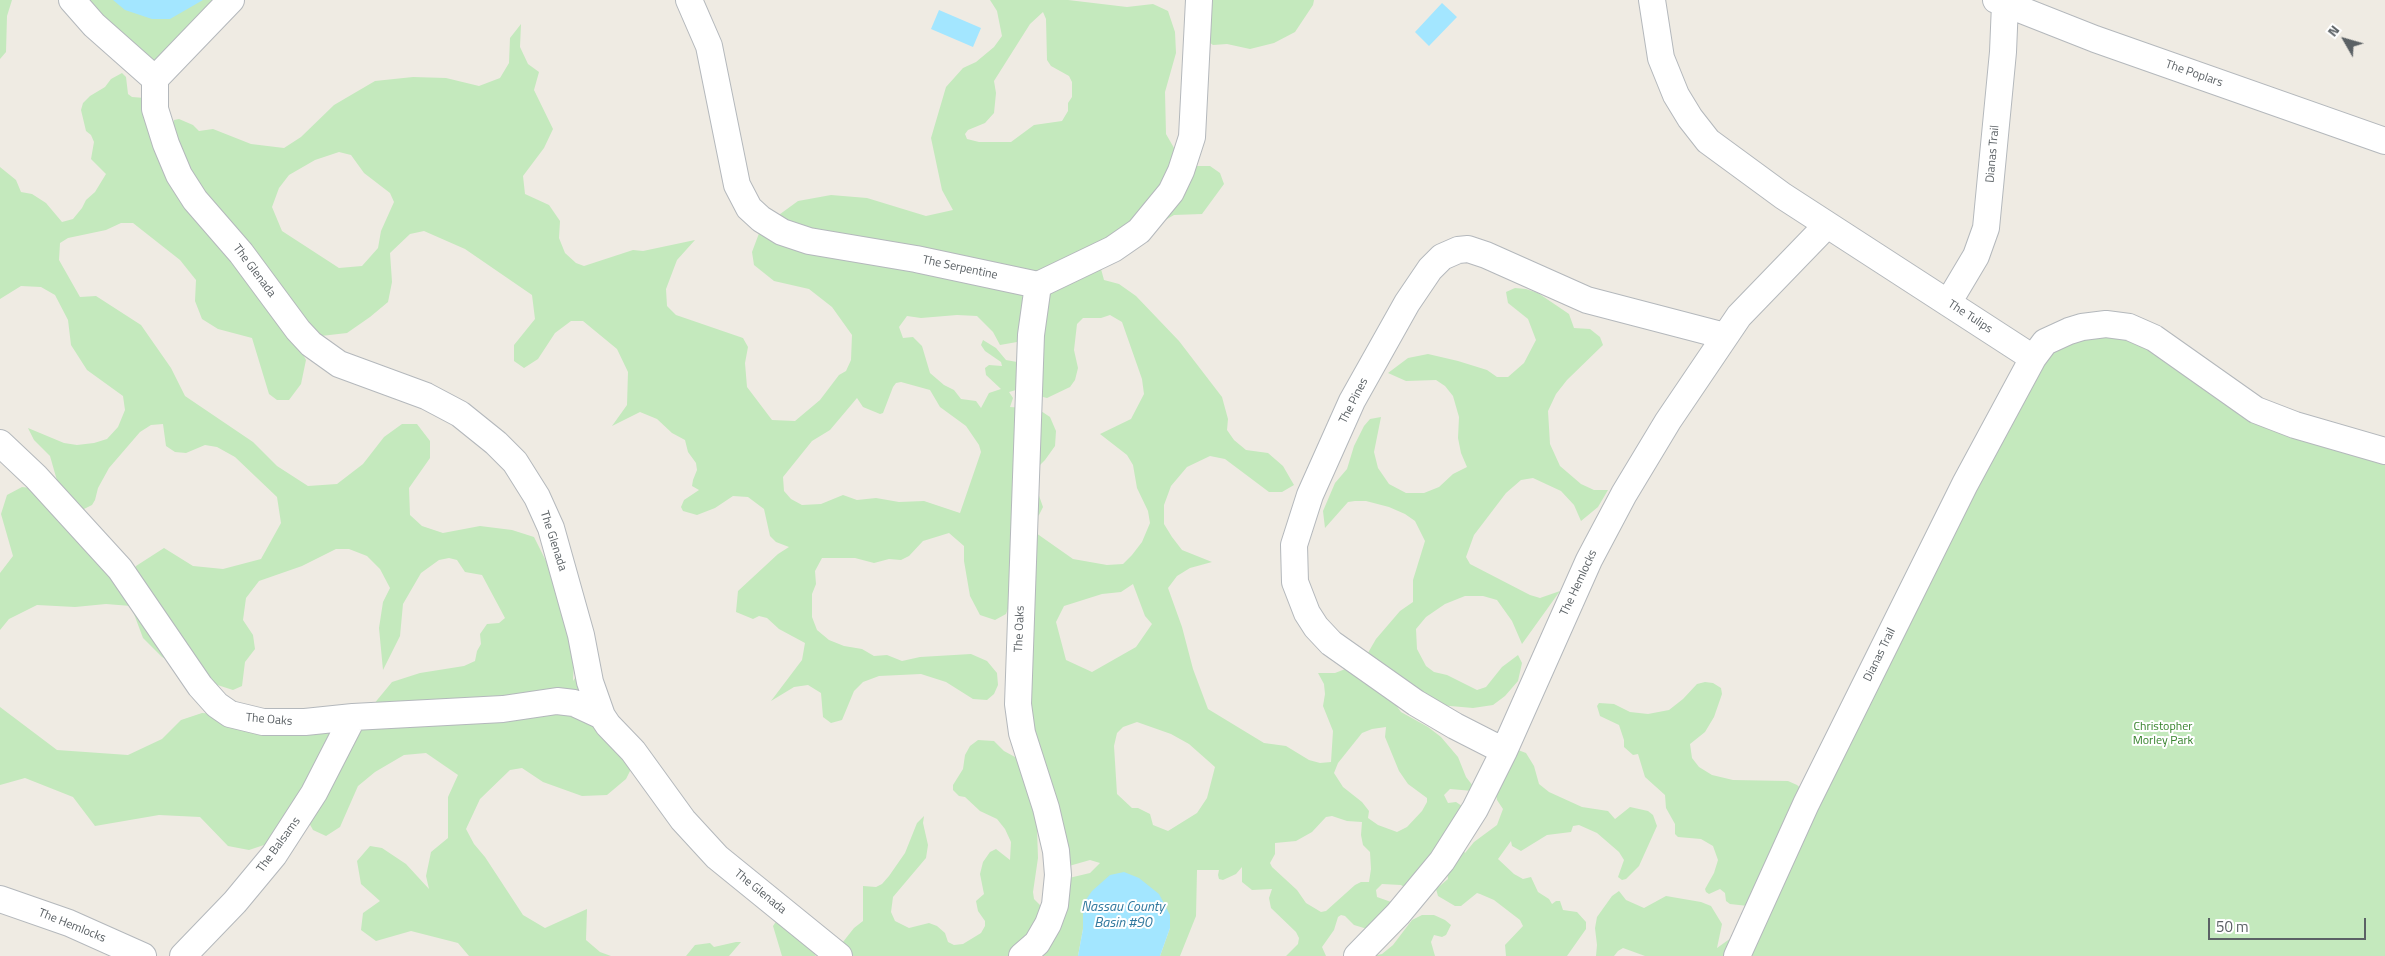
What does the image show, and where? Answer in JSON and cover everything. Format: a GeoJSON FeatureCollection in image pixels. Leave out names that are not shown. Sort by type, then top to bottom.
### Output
{"type":"FeatureCollection","features":[{"type":"Feature","properties":{"kind":"street"},"geometry":{"type":"LineString","coordinates":[[72,0],[94,25],[155,79],[231,0]]}},
{"type":"Feature","properties":{"kind":"street","name":"The Serpentine"},"geometry":{"type":"LineString","coordinates":[[689,0],[709,46],[737,185],[746,202],[761,219],[782,232],[809,241],[916,259],[1038,285]]}},
{"type":"Feature","properties":{"kind":"street"},"geometry":{"type":"LineString","coordinates":[[1038,285],[1113,249],[1139,231],[1171,192],[1181,171],[1192,137],[1198,0]]}},
{"type":"Feature","properties":{"kind":"street","name":"The Tulips"},"geometry":{"type":"LineString","coordinates":[[1652,0],[1662,58],[1676,95],[1708,141],[1725,155],[1827,225],[2033,358]]}},
{"type":"Feature","properties":{"kind":"street","name":"The Poplars"},"geometry":{"type":"LineString","coordinates":[[2001,2],[2095,39],[2385,140]]}},
{"type":"Feature","properties":{"kind":"street","name":"Dianas Trail"},"geometry":{"type":"LineString","coordinates":[[1948,303],[1976,256],[1986,228],[2003,52],[2001,2]]}},
{"type":"Feature","properties":{"kind":"street","name":"The Glenada"},"geometry":{"type":"LineString","coordinates":[[155,79],[155,109],[166,144],[179,175],[195,200],[242,253],[298,330],[311,344],[339,364],[426,396],[460,414],[496,443],[515,462],[537,497],[551,528],[581,635],[585,661],[602,716],[615,734],[633,750],[683,820],[712,852],[839,956]]}},
{"type":"Feature","properties":{"kind":"street","name":"The Hemlocks"},"geometry":{"type":"LineString","coordinates":[[1357,956],[1398,914],[1442,861],[1475,810],[1504,751],[1598,541],[1659,437],[1739,316],[1827,225]]}},
{"type":"Feature","properties":{"kind":"street","name":"The Pines"},"geometry":{"type":"LineString","coordinates":[[1504,751],[1455,726],[1416,703],[1331,643],[1316,628],[1307,613],[1295,582],[1294,545],[1310,494],[1352,401],[1407,303],[1430,269],[1442,257],[1458,250],[1468,250],[1486,255],[1587,300],[1725,336]]}},
{"type":"Feature","properties":{"kind":"street","name":"The Oaks"},"geometry":{"type":"LineString","coordinates":[[1022,956],[1037,943],[1048,924],[1055,905],[1058,874],[1056,851],[1046,808],[1022,733],[1018,704],[1031,335],[1038,285]]}},
{"type":"Feature","properties":{"kind":"street"},"geometry":{"type":"LineString","coordinates":[[2033,358],[2045,342],[2075,328],[2106,324],[2129,327],[2154,338],[2256,410],[2295,425],[2385,452]]}},
{"type":"Feature","properties":{"kind":"street","name":"Dianas Trail"},"geometry":{"type":"LineString","coordinates":[[1737,956],[1806,804],[1965,484],[2033,358]]}},
{"type":"Feature","properties":{"kind":"street","name":"The Oaks"},"geometry":{"type":"LineString","coordinates":[[0,443],[36,477],[120,569],[200,686],[217,705],[236,716],[263,722],[305,722],[353,717],[503,709],[557,701],[574,703],[602,716]]}},
{"type":"Feature","properties":{"kind":"street"},"geometry":{"type":"LineString","coordinates":[[557,701],[573,682],[585,661]]}},
{"type":"Feature","properties":{"kind":"street","name":"The Balsams"},"geometry":{"type":"LineString","coordinates":[[183,956],[236,902],[274,855],[314,793],[353,717]]}},
{"type":"Feature","properties":{"kind":"street","name":"The Hemlocks"},"geometry":{"type":"LineString","coordinates":[[0,899],[69,923],[143,956]]}},
{"type":"Feature","properties":{"kind":"green space"},"geometry":{"type":"Polygon","coordinates":[[[0,0],[12,0],[7,16],[6,52],[0,59],[0,0]]]}},
{"type":"Feature","properties":{"kind":"green space"},"geometry":{"type":"Polygon","coordinates":[[[72,0],[231,0],[155,79],[72,0]]]}},
{"type":"Feature","properties":{"kind":"green space"},"geometry":{"type":"Polygon","coordinates":[[[990,0],[1068,0],[1127,7],[1153,4],[1168,11],[1175,32],[1176,53],[1165,92],[1166,134],[1178,155],[1197,166],[1210,166],[1220,173],[1224,184],[1202,214],[1174,215],[1122,250],[1101,269],[1104,280],[1119,284],[1136,296],[1179,341],[1222,397],[1228,419],[1227,430],[1234,440],[1246,450],[1268,453],[1283,466],[1294,485],[1282,492],[1269,492],[1225,459],[1210,456],[1187,467],[1171,486],[1164,505],[1164,524],[1182,550],[1212,562],[1190,568],[1177,576],[1168,588],[1182,627],[1193,669],[1208,709],[1264,743],[1286,746],[1309,760],[1320,763],[1331,762],[1333,731],[1323,706],[1324,684],[1318,673],[1335,673],[1365,658],[1376,639],[1400,611],[1413,602],[1413,580],[1425,541],[1415,521],[1389,507],[1366,501],[1355,501],[1348,502],[1325,528],[1323,511],[1335,483],[1347,469],[1354,446],[1364,426],[1370,419],[1381,417],[1374,452],[1378,468],[1389,484],[1406,493],[1424,493],[1439,487],[1453,474],[1467,467],[1461,453],[1458,438],[1459,417],[1453,396],[1445,386],[1436,380],[1406,381],[1388,373],[1408,358],[1428,354],[1487,370],[1497,377],[1508,377],[1524,363],[1536,340],[1528,319],[1508,303],[1506,292],[1515,288],[1538,293],[1569,314],[1574,328],[1590,329],[1600,337],[1603,345],[1567,380],[1556,394],[1548,411],[1550,444],[1560,466],[1581,484],[1594,490],[1608,490],[1598,507],[1581,521],[1574,505],[1561,491],[1533,478],[1521,480],[1506,493],[1474,535],[1466,557],[1470,564],[1530,595],[1540,598],[1560,591],[1522,644],[1512,621],[1497,600],[1483,596],[1465,596],[1445,604],[1426,617],[1416,629],[1417,649],[1426,666],[1434,672],[1447,675],[1477,690],[1486,687],[1502,667],[1518,655],[1522,663],[1518,681],[1505,696],[1493,705],[1473,708],[1390,697],[1401,712],[1428,727],[1441,737],[1458,757],[1466,777],[1473,786],[1473,791],[1450,789],[1444,795],[1448,803],[1456,802],[1462,806],[1462,848],[1465,853],[1474,842],[1497,825],[1503,809],[1497,800],[1495,790],[1518,750],[1526,753],[1534,766],[1539,784],[1549,792],[1582,807],[1608,811],[1615,819],[1630,807],[1648,811],[1653,815],[1657,826],[1639,866],[1626,879],[1622,880],[1618,877],[1624,860],[1619,852],[1597,833],[1579,825],[1573,826],[1571,832],[1547,835],[1521,851],[1512,846],[1511,841],[1498,859],[1514,874],[1523,879],[1531,877],[1538,892],[1549,899],[1552,904],[1560,901],[1563,910],[1577,912],[1586,922],[1586,929],[1567,956],[1506,956],[1505,945],[1523,926],[1520,920],[1494,900],[1477,893],[1461,906],[1455,906],[1438,896],[1436,889],[1448,879],[1447,871],[1406,888],[1401,885],[1382,884],[1376,890],[1377,897],[1394,903],[1384,929],[1364,928],[1354,925],[1345,916],[1341,915],[1338,917],[1334,930],[1322,947],[1326,956],[1286,956],[1298,944],[1299,938],[1296,932],[1271,908],[1269,898],[1272,889],[1252,890],[1242,882],[1242,867],[1236,874],[1223,880],[1219,879],[1219,870],[1197,870],[1196,916],[1180,956],[1160,956],[1170,928],[1083,904],[1083,929],[1078,956],[827,956],[835,952],[854,928],[863,921],[863,886],[876,887],[882,884],[889,876],[905,853],[917,823],[924,816],[923,823],[928,845],[926,858],[893,897],[891,912],[895,921],[909,928],[929,923],[937,926],[945,933],[948,942],[954,945],[963,944],[981,933],[985,926],[985,921],[978,911],[976,901],[984,894],[980,874],[983,862],[990,852],[996,849],[1010,860],[1011,842],[1005,829],[997,819],[980,811],[965,797],[959,796],[953,790],[953,785],[963,769],[965,755],[970,746],[978,740],[994,741],[1004,751],[1015,757],[1021,745],[1014,592],[1006,614],[995,620],[980,615],[970,596],[964,561],[964,546],[949,533],[923,541],[909,556],[901,560],[889,559],[874,563],[855,558],[822,558],[815,571],[816,584],[812,594],[812,617],[817,630],[829,640],[844,646],[862,649],[874,656],[887,655],[902,661],[920,657],[971,654],[987,661],[997,673],[998,685],[994,694],[987,700],[973,699],[946,682],[921,674],[879,676],[863,682],[854,691],[842,720],[831,723],[823,717],[821,693],[808,685],[794,687],[771,701],[802,660],[805,643],[779,629],[767,618],[759,616],[753,619],[736,612],[738,591],[778,554],[789,547],[776,542],[770,536],[764,509],[748,497],[733,496],[715,508],[697,515],[683,511],[681,507],[684,500],[699,490],[692,486],[697,470],[696,463],[688,452],[685,440],[672,433],[657,419],[640,412],[612,426],[627,405],[628,372],[617,349],[583,321],[571,321],[555,333],[538,359],[524,368],[514,361],[514,345],[535,319],[532,295],[465,249],[424,231],[410,234],[390,253],[392,282],[388,302],[370,317],[347,333],[321,336],[289,329],[306,360],[301,384],[289,400],[277,400],[269,394],[252,338],[218,329],[202,319],[195,301],[196,280],[180,260],[133,223],[121,223],[106,230],[68,238],[60,243],[59,260],[80,297],[96,296],[141,325],[171,368],[185,396],[253,442],[277,466],[308,486],[337,484],[363,464],[384,437],[402,424],[417,424],[430,441],[430,458],[409,488],[410,515],[422,526],[443,533],[480,526],[512,530],[534,537],[562,593],[574,660],[573,681],[579,672],[633,765],[626,779],[607,795],[582,796],[543,782],[522,768],[510,770],[480,799],[466,829],[474,844],[485,857],[523,915],[545,928],[587,909],[586,940],[600,952],[611,956],[469,956],[458,943],[411,931],[376,941],[361,930],[363,913],[380,901],[361,884],[357,861],[370,846],[382,848],[406,864],[429,889],[426,876],[431,852],[448,838],[448,797],[458,775],[426,753],[404,755],[375,772],[358,786],[340,827],[326,836],[313,830],[303,812],[270,843],[249,850],[228,846],[200,817],[159,815],[95,826],[73,797],[25,778],[0,785],[0,707],[57,750],[128,755],[162,739],[181,720],[202,713],[359,722],[392,682],[420,673],[464,666],[475,661],[481,644],[480,634],[487,624],[499,623],[505,618],[482,575],[465,572],[457,560],[449,558],[439,560],[421,573],[403,604],[400,636],[383,670],[379,628],[383,602],[390,588],[380,569],[367,556],[349,549],[336,549],[302,566],[259,581],[246,598],[243,620],[253,635],[255,649],[245,662],[242,686],[233,690],[205,681],[162,657],[143,638],[131,606],[106,604],[75,607],[37,605],[9,619],[0,630],[0,573],[13,556],[1,514],[7,495],[22,487],[60,491],[50,456],[34,440],[28,428],[64,443],[77,445],[94,443],[107,439],[118,427],[125,410],[123,396],[87,370],[71,345],[68,320],[55,295],[41,287],[21,286],[0,299],[0,167],[16,180],[21,192],[32,194],[46,203],[62,222],[73,219],[86,200],[95,192],[106,174],[91,159],[94,142],[91,135],[86,131],[81,110],[83,103],[90,96],[105,87],[111,79],[122,73],[126,77],[128,94],[132,97],[145,98],[173,125],[174,120],[179,119],[193,125],[199,131],[213,129],[251,144],[284,148],[301,137],[334,105],[375,81],[413,77],[446,78],[479,86],[500,78],[509,63],[510,38],[521,24],[520,47],[528,64],[539,72],[534,90],[553,129],[544,148],[523,176],[525,194],[549,205],[560,221],[559,238],[565,253],[576,263],[584,266],[633,250],[643,251],[695,240],[677,260],[666,289],[667,306],[676,315],[743,338],[748,347],[745,363],[747,387],[772,420],[795,421],[820,400],[839,375],[846,371],[851,360],[852,335],[832,307],[809,289],[774,281],[754,265],[752,252],[761,228],[798,201],[831,195],[867,198],[926,216],[953,210],[942,190],[931,138],[946,87],[963,68],[976,62],[994,47],[1002,36],[997,11],[990,0]],[[1043,12],[1030,24],[994,81],[996,93],[994,113],[985,123],[968,130],[965,134],[967,139],[979,142],[1011,142],[1034,125],[1062,121],[1068,111],[1068,103],[1072,97],[1072,82],[1069,76],[1051,66],[1047,60],[1046,19],[1043,12]],[[339,152],[315,160],[289,175],[279,188],[272,207],[282,231],[339,268],[362,266],[378,248],[381,231],[394,202],[390,193],[364,173],[351,155],[339,152]],[[957,315],[921,318],[907,316],[899,327],[903,338],[913,337],[922,346],[930,373],[944,385],[954,390],[961,399],[976,401],[981,408],[989,393],[1001,389],[986,375],[985,368],[989,365],[1002,366],[1001,362],[985,351],[981,345],[983,340],[996,348],[1006,360],[1017,362],[1021,358],[1021,345],[1017,342],[1000,345],[993,332],[977,316],[957,315]],[[1110,315],[1101,318],[1083,318],[1077,324],[1074,350],[1078,368],[1075,380],[1070,387],[1047,398],[1016,390],[1009,392],[1013,398],[1010,407],[1038,409],[1050,417],[1056,431],[1055,446],[1037,468],[1037,490],[1043,507],[1039,515],[1031,521],[1036,533],[1073,559],[1107,565],[1123,564],[1142,542],[1150,523],[1148,511],[1137,488],[1133,465],[1127,455],[1100,434],[1131,419],[1144,394],[1142,379],[1122,322],[1110,315]],[[901,382],[896,383],[893,387],[883,413],[880,414],[863,407],[857,398],[830,430],[812,441],[783,477],[784,491],[791,499],[802,505],[821,504],[843,495],[857,500],[876,498],[899,502],[924,501],[960,513],[981,452],[979,445],[966,426],[940,407],[930,390],[901,382]],[[163,424],[151,425],[140,432],[109,468],[98,488],[92,505],[76,513],[129,580],[136,566],[164,548],[193,566],[223,569],[261,559],[281,523],[277,497],[235,457],[217,447],[205,445],[186,453],[175,452],[166,446],[163,424]],[[1133,584],[1121,592],[1102,594],[1064,606],[1056,622],[1066,660],[1092,672],[1136,647],[1152,624],[1145,616],[1133,584]],[[1137,722],[1123,727],[1117,733],[1114,746],[1117,794],[1132,808],[1138,808],[1150,814],[1153,825],[1168,831],[1197,813],[1207,798],[1215,767],[1189,744],[1171,734],[1137,722]],[[1386,727],[1362,733],[1338,763],[1334,773],[1343,787],[1362,802],[1369,811],[1368,818],[1378,825],[1397,832],[1407,827],[1422,811],[1427,802],[1427,798],[1408,784],[1399,771],[1385,737],[1386,727]],[[1332,816],[1326,817],[1312,832],[1296,841],[1275,843],[1275,854],[1270,863],[1297,890],[1306,903],[1321,912],[1326,911],[1355,885],[1361,882],[1369,882],[1371,869],[1370,852],[1363,845],[1361,835],[1362,822],[1347,821],[1332,816]],[[1037,829],[1038,858],[1033,892],[1034,899],[1041,906],[1069,878],[1090,873],[1100,863],[1090,860],[1069,866],[1037,829]]]}},
{"type":"Feature","properties":{"kind":"green space"},"geometry":{"type":"Polygon","coordinates":[[[1202,0],[1314,0],[1313,5],[1295,32],[1274,43],[1250,49],[1227,44],[1213,45],[1203,38],[1202,0]]]}},
{"type":"Feature","properties":{"kind":"green space","name":"Christopher Morley Park"},"geometry":{"type":"Polygon","coordinates":[[[2106,324],[2244,402],[2385,451],[2385,956],[1645,956],[1623,948],[1614,956],[1596,956],[1595,928],[1597,917],[1612,896],[1619,891],[1626,900],[1644,908],[1666,896],[1701,902],[1711,906],[1722,924],[1717,948],[1738,933],[1748,906],[1730,904],[1726,901],[1725,893],[1720,889],[1709,894],[1706,892],[1705,889],[1714,873],[1718,860],[1713,846],[1701,839],[1678,837],[1675,834],[1675,824],[1666,808],[1665,795],[1645,777],[1638,754],[1633,755],[1624,747],[1624,740],[1619,725],[1600,716],[1597,706],[1599,703],[1614,704],[1630,712],[1648,714],[1669,710],[1697,684],[1713,683],[1721,688],[1722,694],[1714,717],[1705,732],[1690,744],[1692,758],[1699,767],[1712,775],[1733,780],[1788,781],[1804,791],[2033,358],[2106,324]]]}},
{"type":"Feature","properties":{"kind":"green space"},"geometry":{"type":"Polygon","coordinates":[[[1422,915],[1434,915],[1451,925],[1446,935],[1442,937],[1434,935],[1431,942],[1435,956],[1373,956],[1382,954],[1393,945],[1412,920],[1422,915]]]}},
{"type":"Feature","properties":{"kind":"green space"},"geometry":{"type":"Polygon","coordinates":[[[777,920],[805,941],[816,956],[782,956],[773,926],[777,920]]]}},
{"type":"Feature","properties":{"kind":"green space"},"geometry":{"type":"Polygon","coordinates":[[[741,942],[729,956],[686,956],[695,945],[710,943],[714,947],[741,942]]]}},
{"type":"Feature","properties":{"kind":"water"},"geometry":{"type":"Polygon","coordinates":[[[113,0],[203,0],[170,19],[152,19],[125,10],[113,0]]]}},
{"type":"Feature","properties":{"kind":"water"},"geometry":{"type":"Polygon","coordinates":[[[1442,3],[1457,17],[1429,46],[1415,32],[1442,3]]]}},
{"type":"Feature","properties":{"kind":"water"},"geometry":{"type":"Polygon","coordinates":[[[939,10],[981,28],[973,47],[931,29],[939,10]]]}},
{"type":"Feature","properties":{"kind":"water","name":"Nassau County Basin #90"},"geometry":{"type":"Polygon","coordinates":[[[1124,872],[1139,878],[1159,894],[1170,915],[1170,928],[1160,956],[1078,956],[1083,929],[1083,904],[1092,891],[1110,875],[1124,872]]]}}]}
